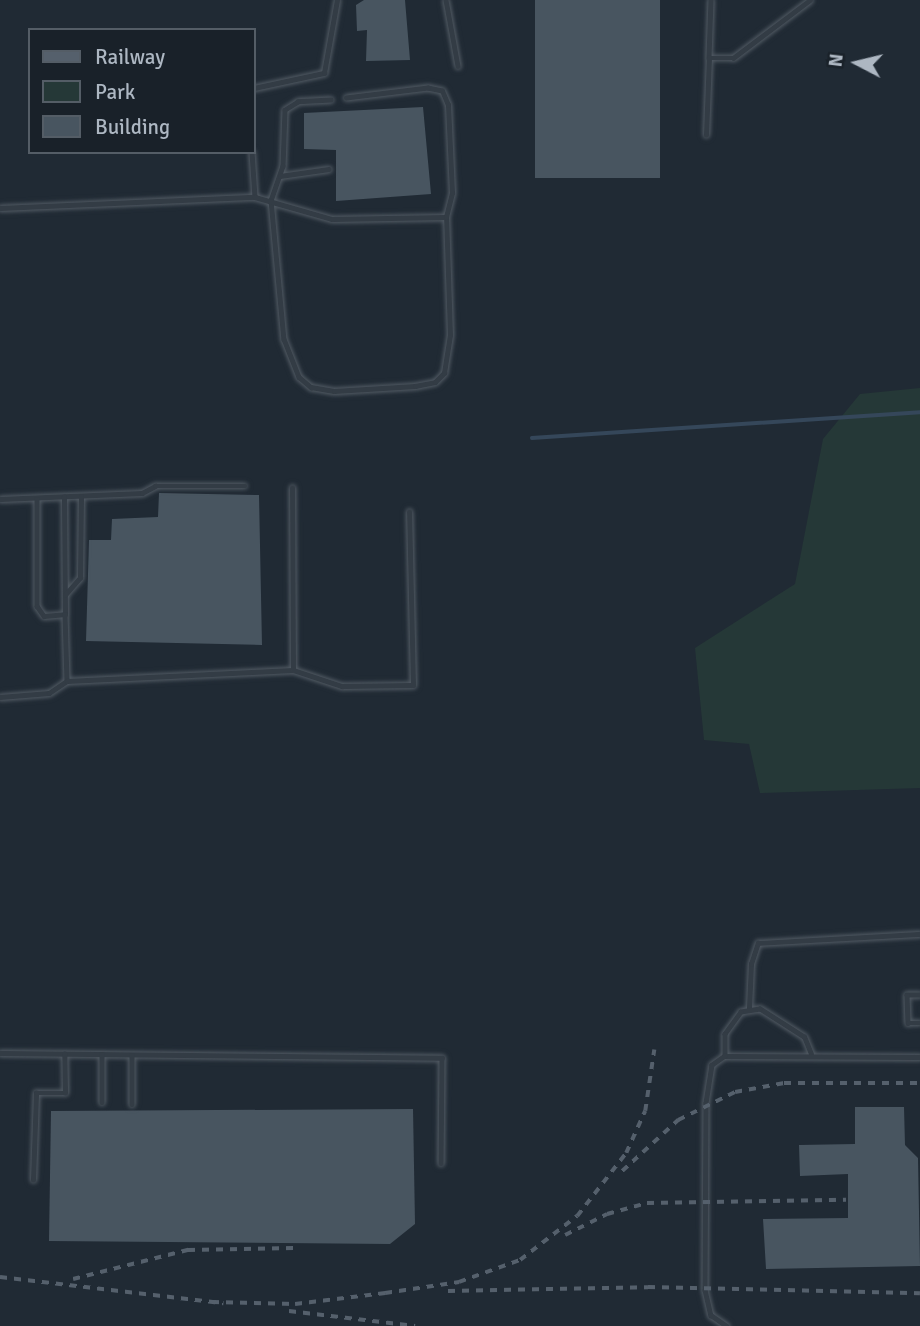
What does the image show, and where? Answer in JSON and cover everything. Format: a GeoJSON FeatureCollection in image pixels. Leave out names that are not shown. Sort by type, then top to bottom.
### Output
{"type":"FeatureCollection","features":[{"type":"Feature","properties":{"kind":"lane"},"geometry":{"type":"LineString","coordinates":[[256,88],[324,73],[337,0]]}},
{"type":"Feature","properties":{"kind":"lane"},"geometry":{"type":"LineString","coordinates":[[446,0],[458,66]]}},
{"type":"Feature","properties":{"kind":"lane"},"geometry":{"type":"LineString","coordinates":[[706,135],[710,0]]}},
{"type":"Feature","properties":{"kind":"lane"},"geometry":{"type":"LineString","coordinates":[[709,58],[733,58],[810,0]]}},
{"type":"Feature","properties":{"kind":"lane"},"geometry":{"type":"LineString","coordinates":[[331,100],[298,102],[285,110],[280,176],[271,200],[284,339],[299,377],[311,387],[334,391],[415,386],[435,382],[444,373],[450,335],[446,217],[452,193],[448,105],[442,91],[428,88],[347,98]]}},
{"type":"Feature","properties":{"kind":"lane"},"geometry":{"type":"LineString","coordinates":[[253,154],[255,197]]}},
{"type":"Feature","properties":{"kind":"lane"},"geometry":{"type":"LineString","coordinates":[[280,176],[329,170]]}},
{"type":"Feature","properties":{"kind":"lane"},"geometry":{"type":"LineString","coordinates":[[0,208],[255,197],[332,219],[446,217]]}},
{"type":"Feature","properties":{"kind":"lane"},"geometry":{"type":"LineString","coordinates":[[0,499],[142,493],[155,486],[245,486]]}},
{"type":"Feature","properties":{"kind":"lane"},"geometry":{"type":"LineString","coordinates":[[292,488],[293,670]]}},
{"type":"Feature","properties":{"kind":"lane"},"geometry":{"type":"LineString","coordinates":[[65,596],[80,578],[81,496]]}},
{"type":"Feature","properties":{"kind":"lane"},"geometry":{"type":"LineString","coordinates":[[64,498],[67,681]]}},
{"type":"Feature","properties":{"kind":"lane"},"geometry":{"type":"LineString","coordinates":[[37,499],[37,606],[44,616],[65,614]]}},
{"type":"Feature","properties":{"kind":"lane"},"geometry":{"type":"LineString","coordinates":[[0,697],[49,693],[67,681],[293,670],[342,686],[413,685],[409,512]]}},
{"type":"Feature","properties":{"kind":"lane"},"geometry":{"type":"LineString","coordinates":[[725,1056],[728,1026],[749,1008],[753,952],[758,943],[920,934]]}},
{"type":"Feature","properties":{"kind":"lane"},"geometry":{"type":"LineString","coordinates":[[920,995],[907,995],[908,1023],[920,1023]]}},
{"type":"Feature","properties":{"kind":"lane"},"geometry":{"type":"LineString","coordinates":[[749,1008],[790,1025],[804,1037],[811,1055]]}},
{"type":"Feature","properties":{"kind":"lane"},"geometry":{"type":"LineString","coordinates":[[0,1054],[442,1058],[442,1163]]}},
{"type":"Feature","properties":{"kind":"lane"},"geometry":{"type":"LineString","coordinates":[[33,1180],[36,1093],[65,1093],[64,1054]]}},
{"type":"Feature","properties":{"kind":"lane"},"geometry":{"type":"LineString","coordinates":[[102,1054],[102,1102]]}},
{"type":"Feature","properties":{"kind":"lane"},"geometry":{"type":"LineString","coordinates":[[132,1055],[132,1104]]}},
{"type":"Feature","properties":{"kind":"lane"},"geometry":{"type":"LineString","coordinates":[[727,1326],[711,1315],[705,1290],[706,1103],[712,1065],[725,1056],[920,1057]]}},
{"type":"Feature","properties":{"kind":"green space"},"geometry":{"type":"Polygon","coordinates":[[[920,388],[920,788],[760,793],[749,744],[704,740],[695,648],[795,584],[823,439],[860,394],[920,388]]]}},
{"type":"Feature","properties":{"kind":"building"},"geometry":{"type":"Polygon","coordinates":[[[364,0],[405,0],[410,60],[366,61],[367,30],[357,31],[356,5],[364,0]]]}},
{"type":"Feature","properties":{"kind":"building"},"geometry":{"type":"Polygon","coordinates":[[[535,0],[660,0],[660,178],[535,178],[535,0]]]}},
{"type":"Feature","properties":{"kind":"building"},"geometry":{"type":"Polygon","coordinates":[[[423,107],[431,194],[336,201],[336,150],[304,149],[304,113],[423,107]]]}},
{"type":"Feature","properties":{"kind":"building"},"geometry":{"type":"Polygon","coordinates":[[[159,493],[259,495],[262,645],[86,641],[89,540],[111,540],[112,519],[158,517],[159,493]]]}},
{"type":"Feature","properties":{"kind":"building"},"geometry":{"type":"Polygon","coordinates":[[[855,1107],[904,1107],[905,1145],[918,1158],[920,1266],[766,1269],[763,1219],[848,1218],[848,1174],[800,1176],[799,1145],[855,1144],[855,1107]]]}},
{"type":"Feature","properties":{"kind":"building"},"geometry":{"type":"Polygon","coordinates":[[[413,1109],[415,1224],[390,1244],[49,1241],[51,1111],[413,1109]]]}},
{"type":"Feature","properties":{"kind":"waterway"},"geometry":{"type":"LineString","coordinates":[[532,438],[920,412]]}},
{"type":"Feature","properties":{"kind":"railway"},"geometry":{"type":"LineString","coordinates":[[212,1302],[295,1304],[385,1293],[459,1282],[520,1260],[577,1216],[626,1153],[645,1111],[654,1050]]}},
{"type":"Feature","properties":{"kind":"railway"},"geometry":{"type":"LineString","coordinates":[[622,1171],[678,1120],[735,1092],[784,1083],[920,1083]]}},
{"type":"Feature","properties":{"kind":"railway"},"geometry":{"type":"LineString","coordinates":[[565,1235],[607,1214],[647,1203],[846,1200]]}},
{"type":"Feature","properties":{"kind":"railway"},"geometry":{"type":"LineString","coordinates":[[73,1279],[188,1250],[294,1248]]}},
{"type":"Feature","properties":{"kind":"railway"},"geometry":{"type":"LineString","coordinates":[[0,1277],[223,1303]]}},
{"type":"Feature","properties":{"kind":"railway"},"geometry":{"type":"LineString","coordinates":[[448,1291],[648,1287],[920,1293]]}},
{"type":"Feature","properties":{"kind":"railway"},"geometry":{"type":"LineString","coordinates":[[289,1311],[415,1326]]}}]}
